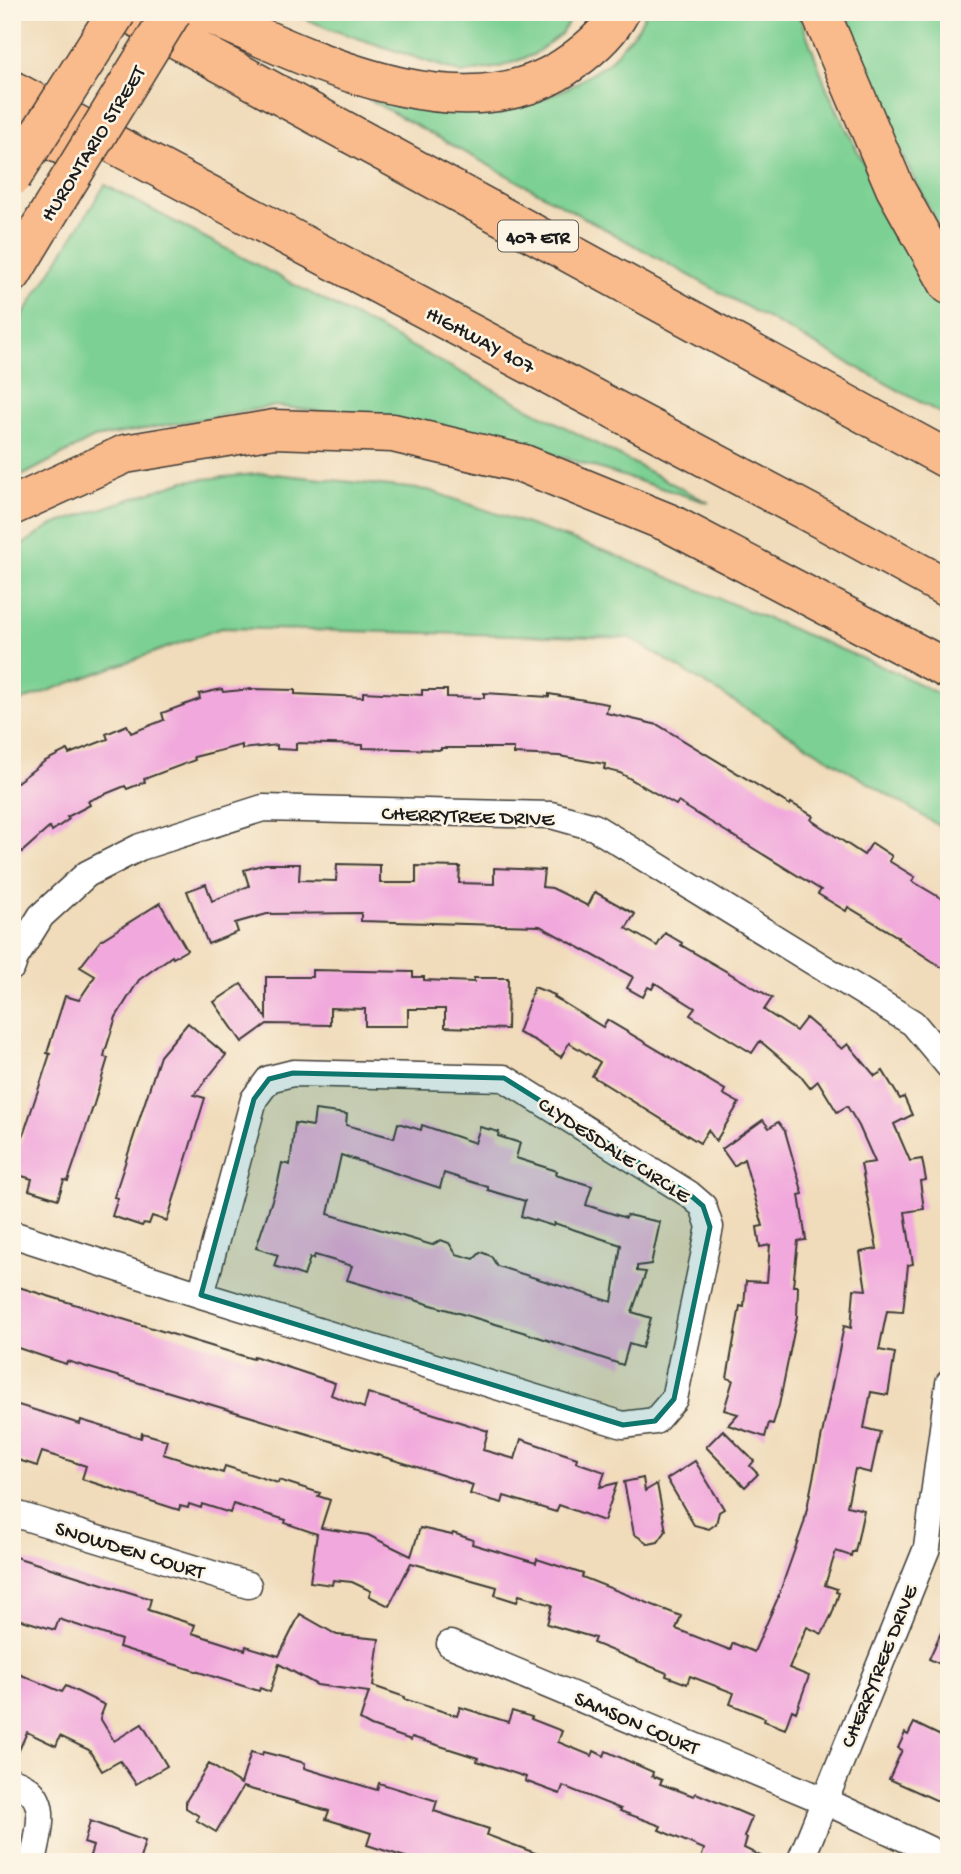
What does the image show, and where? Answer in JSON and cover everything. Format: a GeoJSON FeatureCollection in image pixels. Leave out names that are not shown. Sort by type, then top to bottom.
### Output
{"type":"FeatureCollection","features":[{"type":"Feature","properties":{"kind":"main road"},"geometry":{"type":"LineString","coordinates":[[12,177],[117,12]]}},
{"type":"Feature","properties":{"kind":"main road","name":"407 ETR"},"geometry":{"type":"LineString","coordinates":[[127,12],[949,460]]}},
{"type":"Feature","properties":{"kind":"main road","name":"HURONTARIO STREET"},"geometry":{"type":"LineString","coordinates":[[12,274],[172,12]]}},
{"type":"Feature","properties":{"kind":"main road"},"geometry":{"type":"LineString","coordinates":[[204,12],[354,74],[407,90],[448,95],[492,93],[533,83],[564,69],[593,47],[620,12]]}},
{"type":"Feature","properties":{"kind":"main road"},"geometry":{"type":"LineString","coordinates":[[820,12],[895,188],[949,285]]}},
{"type":"Feature","properties":{"kind":"main road","name":"HIGHWAY 407"},"geometry":{"type":"LineString","coordinates":[[12,90],[949,589]]}},
{"type":"Feature","properties":{"kind":"main road"},"geometry":{"type":"LineString","coordinates":[[12,123],[117,169],[161,170]]}},
{"type":"Feature","properties":{"kind":"main road"},"geometry":{"type":"LineString","coordinates":[[12,506],[125,454],[274,429],[393,433],[524,464],[669,523],[949,670]]}},
{"type":"Feature","properties":{"kind":"street","name":"CHERRYTREE DRIVE"},"geometry":{"type":"LineString","coordinates":[[12,967],[41,916],[87,874],[140,848],[263,808],[551,815],[594,827],[913,1023],[949,1066]]}},
{"type":"Feature","properties":{"kind":"street","name":"CLYDESDALE CIRCLE"},"geometry":{"type":"LineString","coordinates":[[12,1234],[201,1295],[623,1425],[655,1421],[674,1399],[710,1227],[703,1206],[689,1194],[504,1078],[293,1073],[269,1079],[254,1099],[201,1295]]}},
{"type":"Feature","properties":{"kind":"street","name":"CHERRYTREE DRIVE"},"geometry":{"type":"LineString","coordinates":[[800,1862],[823,1800],[938,1553],[949,1383]]}},
{"type":"Feature","properties":{"kind":"street","name":"SNOWDEN COURT"},"geometry":{"type":"LineString","coordinates":[[12,1513],[248,1586]]}},
{"type":"Feature","properties":{"kind":"street","name":"SAMSON COURT"},"geometry":{"type":"LineString","coordinates":[[450,1644],[823,1800],[949,1859]]}},
{"type":"Feature","properties":{"kind":"street"},"geometry":{"type":"LineString","coordinates":[[12,1781],[23,1784],[36,1795],[41,1816],[33,1862]]}},
{"type":"Feature","properties":{"kind":"highlighted area"},"geometry":{"type":"Polygon","coordinates":[[[293,1073],[504,1078],[689,1194],[703,1206],[710,1227],[674,1399],[655,1421],[623,1425],[201,1295],[254,1099],[269,1079],[293,1073]]]}},
{"type":"Feature","properties":{"kind":"green space"},"geometry":{"type":"Polygon","coordinates":[[[289,12],[575,12],[561,34],[533,55],[500,67],[462,73],[330,29],[289,12]]]}},
{"type":"Feature","properties":{"kind":"green space"},"geometry":{"type":"Polygon","coordinates":[[[646,12],[798,12],[828,91],[889,215],[949,315],[949,418],[368,99],[455,110],[533,103],[570,87],[608,63],[638,28],[646,12]]]}},
{"type":"Feature","properties":{"kind":"green space"},"geometry":{"type":"Polygon","coordinates":[[[846,12],[949,12],[949,246],[888,128],[846,12]]]}},
{"type":"Feature","properties":{"kind":"green space"},"geometry":{"type":"Polygon","coordinates":[[[105,185],[709,503],[479,431],[275,406],[94,438],[12,481],[12,333],[105,185]]]}},
{"type":"Feature","properties":{"kind":"green space"},"geometry":{"type":"Polygon","coordinates":[[[265,473],[428,490],[608,552],[895,672],[949,699],[949,832],[630,638],[221,628],[12,704],[12,552],[50,526],[184,481],[265,473]]]}},
{"type":"Feature","properties":{"kind":"building"},"geometry":{"type":"Polygon","coordinates":[[[222,689],[223,692],[252,689],[295,690],[295,694],[363,697],[363,692],[422,695],[422,690],[447,690],[447,697],[484,698],[484,693],[549,697],[549,694],[608,704],[606,713],[658,725],[790,805],[791,803],[813,816],[811,820],[864,855],[872,843],[892,856],[889,861],[915,877],[912,881],[949,903],[949,972],[848,907],[846,911],[818,894],[821,890],[678,802],[676,805],[620,773],[604,769],[605,764],[559,756],[514,754],[514,748],[441,750],[296,743],[296,750],[277,749],[277,745],[242,749],[242,745],[194,757],[195,760],[144,779],[145,782],[127,789],[125,786],[88,801],[90,805],[67,817],[69,819],[52,831],[50,827],[22,852],[12,841],[12,786],[45,761],[67,750],[69,754],[108,739],[106,734],[127,725],[131,733],[164,720],[162,713],[200,699],[199,694],[222,689]]]}},
{"type":"Feature","properties":{"kind":"building"},"geometry":{"type":"Polygon","coordinates":[[[265,864],[300,864],[299,880],[336,881],[337,864],[380,865],[380,883],[416,883],[416,866],[460,867],[459,883],[494,884],[494,868],[544,870],[542,887],[552,888],[588,906],[595,892],[635,914],[626,928],[657,946],[665,933],[682,943],[681,945],[772,998],[764,1010],[796,1031],[806,1018],[842,1049],[848,1044],[875,1076],[883,1071],[900,1099],[904,1097],[912,1115],[894,1124],[910,1161],[922,1159],[926,1180],[920,1181],[924,1209],[905,1212],[913,1264],[908,1265],[903,1312],[887,1311],[879,1350],[895,1353],[888,1395],[871,1392],[864,1428],[880,1432],[871,1473],[855,1469],[847,1506],[864,1510],[855,1552],[852,1552],[851,1556],[836,1551],[825,1585],[837,1589],[836,1592],[839,1593],[832,1614],[822,1634],[807,1627],[789,1668],[809,1676],[796,1712],[792,1710],[785,1729],[730,1704],[734,1693],[690,1676],[687,1684],[593,1643],[595,1638],[547,1624],[552,1605],[519,1595],[517,1602],[495,1595],[497,1587],[411,1563],[389,1606],[369,1596],[371,1591],[352,1582],[333,1580],[332,1585],[310,1582],[317,1534],[285,1523],[286,1520],[233,1504],[230,1513],[202,1504],[201,1508],[189,1504],[188,1508],[180,1506],[179,1510],[82,1479],[86,1466],[42,1452],[37,1466],[12,1458],[12,1403],[80,1424],[81,1420],[141,1438],[142,1433],[167,1440],[163,1454],[223,1473],[225,1466],[320,1493],[318,1496],[330,1500],[321,1528],[368,1535],[411,1556],[420,1528],[452,1535],[453,1533],[473,1540],[472,1544],[536,1563],[537,1559],[583,1574],[582,1577],[681,1616],[676,1629],[730,1650],[733,1643],[754,1652],[777,1600],[804,1523],[844,1326],[851,1328],[854,1289],[866,1290],[860,1252],[877,1249],[861,1164],[875,1162],[847,1106],[837,1112],[818,1081],[810,1088],[798,1073],[760,1041],[752,1053],[690,1015],[695,1008],[655,983],[652,989],[648,987],[643,997],[627,988],[633,977],[540,926],[361,921],[361,913],[267,914],[235,923],[238,932],[208,944],[187,891],[206,884],[212,901],[249,886],[244,870],[265,864]]]}},
{"type":"Feature","properties":{"kind":"building"},"geometry":{"type":"Polygon","coordinates":[[[160,903],[187,950],[173,958],[172,956],[139,980],[116,1017],[104,1057],[108,1058],[94,1104],[68,1181],[64,1180],[58,1199],[29,1190],[32,1179],[12,1173],[12,1169],[50,1054],[47,1053],[65,996],[79,1000],[95,976],[80,967],[101,940],[160,903]]]}},
{"type":"Feature","properties":{"kind":"building"},"geometry":{"type":"Polygon","coordinates":[[[312,970],[413,972],[413,977],[424,977],[424,980],[474,982],[474,978],[508,978],[507,1029],[445,1027],[445,1009],[408,1009],[408,1026],[365,1026],[365,1009],[330,1008],[330,1025],[267,1024],[242,1042],[214,1002],[241,984],[266,1018],[266,977],[312,977],[312,970]]]}},
{"type":"Feature","properties":{"kind":"building"},"geometry":{"type":"Polygon","coordinates":[[[534,987],[555,995],[554,997],[603,1027],[607,1020],[725,1090],[723,1094],[739,1103],[716,1141],[708,1130],[700,1143],[592,1076],[600,1062],[569,1043],[561,1057],[518,1033],[534,987]]]}},
{"type":"Feature","properties":{"kind":"building"},"geometry":{"type":"Polygon","coordinates":[[[188,1023],[226,1055],[194,1095],[205,1098],[167,1221],[152,1216],[149,1224],[144,1223],[142,1226],[112,1216],[118,1198],[114,1197],[160,1056],[188,1023]]]}},
{"type":"Feature","properties":{"kind":"building"},"geometry":{"type":"Polygon","coordinates":[[[315,1110],[347,1114],[346,1125],[394,1138],[398,1123],[421,1130],[422,1125],[475,1143],[480,1127],[499,1132],[498,1136],[520,1143],[516,1158],[557,1171],[556,1175],[592,1186],[586,1205],[626,1218],[627,1215],[660,1222],[651,1264],[637,1266],[637,1271],[646,1272],[632,1312],[651,1318],[642,1348],[629,1344],[623,1365],[347,1280],[352,1266],[315,1255],[313,1259],[310,1258],[304,1276],[274,1266],[278,1255],[256,1248],[282,1163],[290,1165],[295,1123],[313,1126],[315,1110]],[[341,1155],[328,1214],[432,1245],[441,1240],[449,1243],[456,1254],[474,1259],[481,1252],[491,1256],[497,1266],[612,1302],[621,1245],[554,1223],[553,1226],[521,1216],[525,1201],[444,1173],[440,1188],[341,1155]]]}},
{"type":"Feature","properties":{"kind":"building"},"geometry":{"type":"Polygon","coordinates":[[[763,1120],[769,1128],[778,1122],[785,1131],[803,1194],[799,1195],[806,1240],[798,1241],[793,1286],[798,1286],[797,1317],[779,1405],[773,1424],[769,1423],[765,1437],[728,1425],[738,1414],[724,1410],[733,1380],[727,1378],[740,1306],[744,1307],[746,1281],[767,1282],[770,1245],[760,1247],[757,1227],[763,1226],[744,1159],[734,1166],[722,1149],[763,1120]]]}},
{"type":"Feature","properties":{"kind":"building"},"geometry":{"type":"Polygon","coordinates":[[[12,1285],[253,1359],[254,1356],[335,1383],[331,1395],[364,1408],[368,1393],[488,1431],[483,1450],[515,1459],[521,1439],[577,1458],[576,1462],[605,1472],[600,1487],[617,1483],[604,1521],[559,1505],[556,1512],[504,1496],[502,1503],[470,1494],[473,1485],[12,1346],[12,1285]]]}},
{"type":"Feature","properties":{"kind":"building"},"geometry":{"type":"Polygon","coordinates":[[[723,1430],[754,1461],[750,1466],[758,1474],[745,1487],[706,1447],[723,1430]]]}},
{"type":"Feature","properties":{"kind":"building"},"geometry":{"type":"Polygon","coordinates":[[[695,1461],[724,1509],[719,1512],[716,1524],[709,1529],[694,1525],[667,1479],[695,1461]]]}},
{"type":"Feature","properties":{"kind":"building"},"geometry":{"type":"Polygon","coordinates":[[[643,1478],[645,1491],[657,1484],[666,1531],[658,1542],[649,1544],[634,1534],[624,1482],[643,1478]]]}},
{"type":"Feature","properties":{"kind":"building"},"geometry":{"type":"Polygon","coordinates":[[[12,1556],[151,1599],[148,1610],[195,1625],[192,1633],[245,1650],[246,1646],[279,1656],[300,1614],[337,1635],[379,1639],[373,1686],[457,1716],[460,1707],[508,1722],[512,1711],[532,1717],[531,1719],[562,1731],[558,1742],[592,1756],[594,1751],[604,1756],[606,1751],[653,1772],[652,1776],[662,1780],[660,1784],[694,1796],[696,1793],[752,1817],[744,1837],[747,1838],[744,1848],[773,1862],[700,1862],[704,1849],[659,1830],[661,1826],[620,1811],[621,1809],[563,1786],[560,1794],[525,1781],[526,1777],[477,1761],[478,1758],[371,1726],[360,1720],[369,1692],[317,1685],[279,1664],[270,1692],[260,1688],[259,1691],[119,1647],[121,1640],[59,1619],[55,1630],[12,1617],[12,1556]]]}},
{"type":"Feature","properties":{"kind":"building"},"geometry":{"type":"Polygon","coordinates":[[[949,1615],[949,1668],[929,1659],[949,1615]]]}},
{"type":"Feature","properties":{"kind":"building"},"geometry":{"type":"Polygon","coordinates":[[[12,1671],[62,1692],[66,1686],[105,1705],[100,1718],[114,1741],[142,1724],[167,1766],[136,1784],[120,1761],[102,1771],[89,1750],[60,1736],[56,1746],[27,1732],[12,1766],[12,1671]]]}},
{"type":"Feature","properties":{"kind":"building"},"geometry":{"type":"Polygon","coordinates":[[[914,1723],[949,1740],[949,1806],[889,1779],[902,1750],[898,1748],[905,1733],[908,1735],[914,1723]]]}},
{"type":"Feature","properties":{"kind":"building"},"geometry":{"type":"Polygon","coordinates":[[[251,1752],[262,1755],[263,1752],[305,1763],[304,1768],[377,1790],[379,1783],[437,1801],[434,1811],[489,1829],[487,1835],[554,1862],[421,1862],[367,1845],[371,1833],[326,1819],[329,1811],[243,1787],[216,1832],[196,1820],[199,1816],[186,1808],[186,1801],[209,1764],[241,1784],[251,1752]]]}},
{"type":"Feature","properties":{"kind":"building"},"geometry":{"type":"Polygon","coordinates":[[[90,1821],[145,1841],[139,1862],[88,1862],[93,1846],[84,1843],[90,1821]]]}}]}
